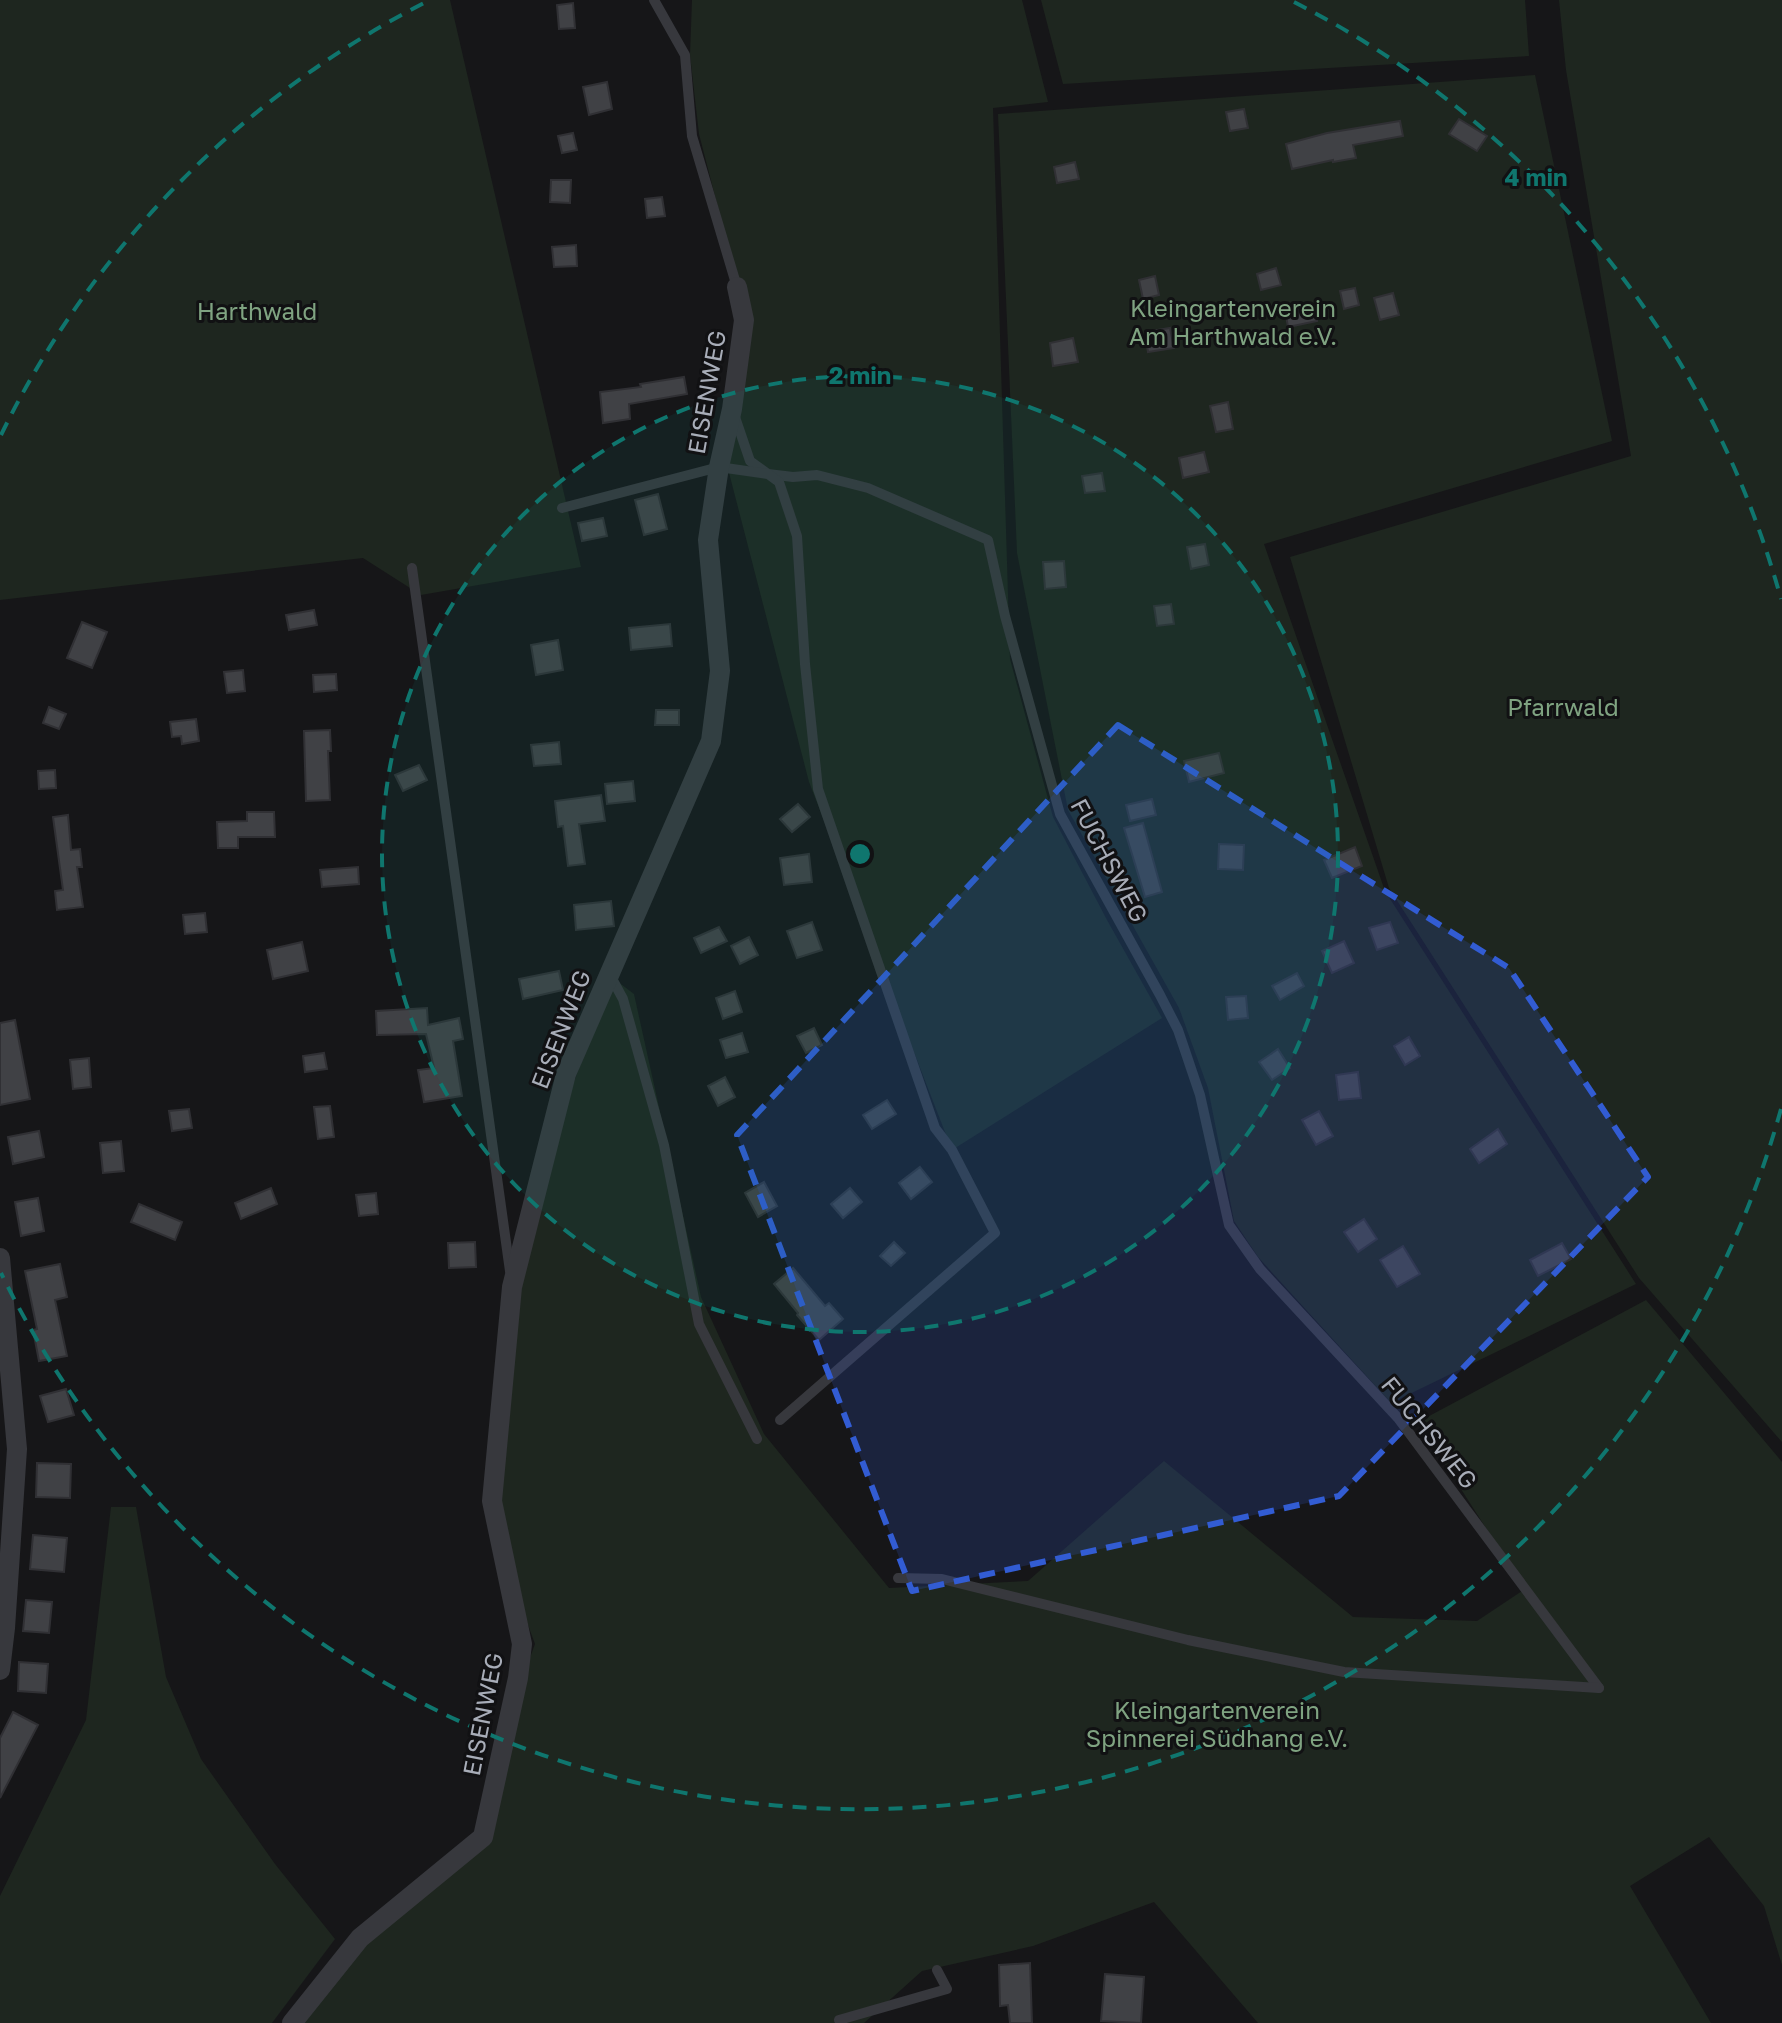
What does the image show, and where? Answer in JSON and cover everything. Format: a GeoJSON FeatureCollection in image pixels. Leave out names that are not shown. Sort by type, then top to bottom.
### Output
{"type":"FeatureCollection","features":[{"type":"Feature","properties":{"kind":"street","name":"EISENWEG"},"geometry":{"type":"LineString","coordinates":[[292,2023],[360,1938],[483,1837],[518,1678],[522,1644],[492,1501],[512,1287],[566,1074],[711,741],[720,671],[708,540],[732,409],[744,320],[737,287]]}},
{"type":"Feature","properties":{"kind":"street"},"geometry":{"type":"LineString","coordinates":[[0,1258],[17,1449],[0,1670]]}},
{"type":"Feature","properties":{"kind":"lane","name":"EISENWEG"},"geometry":{"type":"LineString","coordinates":[[654,0],[685,55],[692,136],[737,287]]}},
{"type":"Feature","properties":{"kind":"lane"},"geometry":{"type":"LineString","coordinates":[[732,409],[750,461],[779,482],[797,536],[805,664],[818,789],[935,1128],[952,1150],[995,1233],[780,1420]]}},
{"type":"Feature","properties":{"kind":"lane"},"geometry":{"type":"LineString","coordinates":[[562,508],[719,467],[768,474]]}},
{"type":"Feature","properties":{"kind":"lane","name":"FUCHSWEG"},"geometry":{"type":"LineString","coordinates":[[768,474],[793,477],[817,475],[868,488],[988,540],[1005,616],[1060,814],[1178,1030],[1200,1095],[1229,1225],[1260,1269],[1398,1418],[1599,1688],[1344,1672],[1188,1640],[942,1579],[898,1578]]}},
{"type":"Feature","properties":{"kind":"lane"},"geometry":{"type":"LineString","coordinates":[[412,568],[512,1287]]}},
{"type":"Feature","properties":{"kind":"lane"},"geometry":{"type":"LineString","coordinates":[[609,974],[623,999],[664,1145],[699,1324],[757,1439]]}},
{"type":"Feature","properties":{"kind":"lane"},"geometry":{"type":"LineString","coordinates":[[841,2023],[839,2020],[947,1989],[937,1970]]}},
{"type":"Feature","properties":{"kind":"highlighted area"},"geometry":{"type":"Polygon","coordinates":[[[1118,725],[1509,968],[1648,1177],[1339,1496],[912,1591],[737,1135],[1118,725]]]}},
{"type":"Feature","properties":{"kind":"green space","name":"Harthwald"},"geometry":{"type":"Polygon","coordinates":[[[0,0],[450,0],[581,567],[421,595],[363,558],[0,600],[0,0]]]}},
{"type":"Feature","properties":{"kind":"green space"},"geometry":{"type":"Polygon","coordinates":[[[692,0],[1022,0],[1048,102],[993,108],[1010,659],[1053,817],[1162,1018],[952,1150],[809,782],[727,465],[746,316],[699,134],[690,55],[692,0]]]}},
{"type":"Feature","properties":{"kind":"green space"},"geometry":{"type":"Polygon","coordinates":[[[1041,0],[1525,0],[1529,56],[1063,84],[1041,0]]]}},
{"type":"Feature","properties":{"kind":"green space","name":"Pfarrwald"},"geometry":{"type":"Polygon","coordinates":[[[1559,0],[1782,0],[1782,1442],[1639,1278],[1389,888],[1290,557],[1631,456],[1566,70],[1559,0]]]}},
{"type":"Feature","properties":{"kind":"green space","name":"Kleingartenverein Am Harthwald e.V."},"geometry":{"type":"Polygon","coordinates":[[[1535,75],[1612,441],[1264,544],[1385,891],[1636,1284],[1391,1403],[1258,1257],[1234,1221],[1208,1088],[1179,1008],[1068,810],[1017,553],[998,114],[1535,75]]]}},
{"type":"Feature","properties":{"kind":"green space","name":"Kleingartenverein Spinnerei Südhang e.V."},"geometry":{"type":"Polygon","coordinates":[[[613,978],[634,994],[701,1297],[764,1434],[889,1588],[1028,1581],[1164,1461],[1353,1617],[1477,1621],[1525,1589],[1418,1422],[1646,1300],[1782,1462],[1782,1965],[1764,1906],[1709,1837],[1630,1886],[1711,2023],[1258,2023],[1154,1902],[1033,1946],[922,1971],[864,2023],[300,2023],[364,1940],[487,1841],[527,1666],[535,1644],[524,1614],[499,1495],[518,1293],[560,1119],[613,978]]]}},
{"type":"Feature","properties":{"kind":"green space"},"geometry":{"type":"Polygon","coordinates":[[[111,1507],[136,1507],[166,1677],[201,1759],[275,1864],[335,1939],[272,2023],[0,2023],[0,1896],[86,1720],[111,1507]]]}},
{"type":"Feature","properties":{"kind":"building"},"geometry":{"type":"Polygon","coordinates":[[[573,3],[575,28],[559,29],[557,5],[573,3]]]}},
{"type":"Feature","properties":{"kind":"building"},"geometry":{"type":"Polygon","coordinates":[[[607,82],[612,109],[589,115],[583,87],[607,82]]]}},
{"type":"Feature","properties":{"kind":"building"},"geometry":{"type":"Polygon","coordinates":[[[1244,109],[1248,128],[1230,131],[1226,112],[1244,109]]]}},
{"type":"Feature","properties":{"kind":"building"},"geometry":{"type":"Polygon","coordinates":[[[1459,119],[1487,136],[1477,151],[1449,134],[1459,119]]]}},
{"type":"Feature","properties":{"kind":"building"},"geometry":{"type":"Polygon","coordinates":[[[1400,121],[1403,136],[1353,145],[1356,158],[1292,169],[1286,144],[1327,133],[1400,121]]]}},
{"type":"Feature","properties":{"kind":"building"},"geometry":{"type":"Polygon","coordinates":[[[573,133],[577,150],[562,153],[558,136],[573,133]]]}},
{"type":"Feature","properties":{"kind":"building"},"geometry":{"type":"Polygon","coordinates":[[[1075,162],[1079,179],[1057,183],[1054,167],[1075,162]]]}},
{"type":"Feature","properties":{"kind":"building"},"geometry":{"type":"Polygon","coordinates":[[[551,180],[571,180],[570,203],[550,202],[551,180]]]}},
{"type":"Feature","properties":{"kind":"building"},"geometry":{"type":"Polygon","coordinates":[[[662,197],[665,216],[647,218],[645,199],[662,197]]]}},
{"type":"Feature","properties":{"kind":"building"},"geometry":{"type":"Polygon","coordinates":[[[576,245],[577,266],[554,267],[552,247],[576,245]]]}},
{"type":"Feature","properties":{"kind":"building"},"geometry":{"type":"Polygon","coordinates":[[[1276,268],[1281,285],[1261,290],[1257,274],[1276,268]]]}},
{"type":"Feature","properties":{"kind":"building"},"geometry":{"type":"Polygon","coordinates":[[[1155,276],[1159,295],[1143,299],[1139,280],[1155,276]]]}},
{"type":"Feature","properties":{"kind":"building"},"geometry":{"type":"Polygon","coordinates":[[[1355,288],[1359,305],[1344,309],[1340,291],[1355,288]]]}},
{"type":"Feature","properties":{"kind":"building"},"geometry":{"type":"Polygon","coordinates":[[[1393,293],[1399,315],[1380,320],[1374,298],[1393,293]]]}},
{"type":"Feature","properties":{"kind":"building"},"geometry":{"type":"Polygon","coordinates":[[[1314,304],[1317,321],[1288,327],[1285,310],[1314,304]]]}},
{"type":"Feature","properties":{"kind":"building"},"geometry":{"type":"Polygon","coordinates":[[[1170,328],[1174,348],[1148,352],[1145,332],[1170,328]]]}},
{"type":"Feature","properties":{"kind":"building"},"geometry":{"type":"Polygon","coordinates":[[[1073,338],[1078,362],[1053,366],[1050,343],[1073,338]]]}},
{"type":"Feature","properties":{"kind":"building"},"geometry":{"type":"Polygon","coordinates":[[[684,377],[687,394],[629,404],[630,419],[603,423],[600,392],[684,377]]]}},
{"type":"Feature","properties":{"kind":"building"},"geometry":{"type":"Polygon","coordinates":[[[1228,402],[1233,429],[1216,432],[1210,406],[1228,402]]]}},
{"type":"Feature","properties":{"kind":"building"},"geometry":{"type":"Polygon","coordinates":[[[1204,452],[1209,472],[1183,478],[1179,458],[1204,452]]]}},
{"type":"Feature","properties":{"kind":"building"},"geometry":{"type":"Polygon","coordinates":[[[1102,473],[1105,491],[1085,493],[1082,476],[1102,473]]]}},
{"type":"Feature","properties":{"kind":"building"},"geometry":{"type":"Polygon","coordinates":[[[658,494],[667,529],[644,535],[635,500],[658,494]]]}},
{"type":"Feature","properties":{"kind":"building"},"geometry":{"type":"Polygon","coordinates":[[[603,518],[607,536],[582,541],[578,523],[603,518]]]}},
{"type":"Feature","properties":{"kind":"building"},"geometry":{"type":"Polygon","coordinates":[[[1205,544],[1209,565],[1191,569],[1187,547],[1205,544]]]}},
{"type":"Feature","properties":{"kind":"building"},"geometry":{"type":"Polygon","coordinates":[[[1064,561],[1066,587],[1045,589],[1043,562],[1064,561]]]}},
{"type":"Feature","properties":{"kind":"building"},"geometry":{"type":"Polygon","coordinates":[[[1171,604],[1174,624],[1157,626],[1154,606],[1171,604]]]}},
{"type":"Feature","properties":{"kind":"building"},"geometry":{"type":"Polygon","coordinates":[[[314,610],[317,625],[289,630],[286,615],[314,610]]]}},
{"type":"Feature","properties":{"kind":"building"},"geometry":{"type":"Polygon","coordinates":[[[82,622],[107,632],[92,668],[67,658],[82,622]]]}},
{"type":"Feature","properties":{"kind":"building"},"geometry":{"type":"Polygon","coordinates":[[[670,624],[672,646],[631,650],[629,628],[670,624]]]}},
{"type":"Feature","properties":{"kind":"building"},"geometry":{"type":"Polygon","coordinates":[[[558,640],[563,670],[536,675],[531,645],[558,640]]]}},
{"type":"Feature","properties":{"kind":"building"},"geometry":{"type":"Polygon","coordinates":[[[243,670],[245,691],[227,693],[224,672],[243,670]]]}},
{"type":"Feature","properties":{"kind":"building"},"geometry":{"type":"Polygon","coordinates":[[[336,674],[337,690],[314,692],[313,675],[336,674]]]}},
{"type":"Feature","properties":{"kind":"building"},"geometry":{"type":"Polygon","coordinates":[[[49,707],[66,714],[59,729],[43,723],[49,707]]]}},
{"type":"Feature","properties":{"kind":"building"},"geometry":{"type":"Polygon","coordinates":[[[656,710],[679,710],[679,725],[655,725],[656,710]]]}},
{"type":"Feature","properties":{"kind":"building"},"geometry":{"type":"Polygon","coordinates":[[[196,719],[199,741],[182,744],[181,736],[172,737],[170,722],[196,719]]]}},
{"type":"Feature","properties":{"kind":"building"},"geometry":{"type":"Polygon","coordinates":[[[330,730],[330,800],[306,801],[304,731],[330,730]]]}},
{"type":"Feature","properties":{"kind":"building"},"geometry":{"type":"Polygon","coordinates":[[[559,742],[561,764],[534,766],[531,745],[559,742]]]}},
{"type":"Feature","properties":{"kind":"building"},"geometry":{"type":"Polygon","coordinates":[[[1219,753],[1224,773],[1189,782],[1184,761],[1219,753]]]}},
{"type":"Feature","properties":{"kind":"building"},"geometry":{"type":"Polygon","coordinates":[[[419,765],[427,780],[403,791],[395,775],[419,765]]]}},
{"type":"Feature","properties":{"kind":"building"},"geometry":{"type":"Polygon","coordinates":[[[55,770],[56,788],[39,789],[38,771],[55,770]]]}},
{"type":"Feature","properties":{"kind":"building"},"geometry":{"type":"Polygon","coordinates":[[[633,781],[635,801],[607,804],[605,784],[633,781]]]}},
{"type":"Feature","properties":{"kind":"building"},"geometry":{"type":"Polygon","coordinates":[[[601,795],[605,821],[579,824],[585,864],[568,866],[563,826],[558,827],[555,801],[601,795]]]}},
{"type":"Feature","properties":{"kind":"building"},"geometry":{"type":"Polygon","coordinates":[[[1152,799],[1156,815],[1130,821],[1126,805],[1152,799]]]}},
{"type":"Feature","properties":{"kind":"building"},"geometry":{"type":"Polygon","coordinates":[[[798,804],[810,817],[792,832],[780,819],[798,804]]]}},
{"type":"Feature","properties":{"kind":"building"},"geometry":{"type":"Polygon","coordinates":[[[247,812],[274,812],[275,837],[238,837],[238,848],[218,848],[217,822],[247,821],[247,812]]]}},
{"type":"Feature","properties":{"kind":"building"},"geometry":{"type":"Polygon","coordinates":[[[68,815],[71,850],[80,849],[82,867],[77,867],[83,907],[57,910],[55,891],[63,890],[53,817],[68,815]]]}},
{"type":"Feature","properties":{"kind":"building"},"geometry":{"type":"Polygon","coordinates":[[[1143,823],[1162,892],[1145,897],[1124,828],[1143,823]]]}},
{"type":"Feature","properties":{"kind":"building"},"geometry":{"type":"Polygon","coordinates":[[[1219,844],[1244,845],[1243,870],[1218,869],[1219,844]]]}},
{"type":"Feature","properties":{"kind":"building"},"geometry":{"type":"Polygon","coordinates":[[[1355,847],[1362,866],[1332,878],[1324,860],[1355,847]]]}},
{"type":"Feature","properties":{"kind":"building"},"geometry":{"type":"Polygon","coordinates":[[[809,854],[812,882],[784,885],[780,858],[809,854]]]}},
{"type":"Feature","properties":{"kind":"building"},"geometry":{"type":"Polygon","coordinates":[[[358,867],[359,884],[322,887],[320,870],[358,867]]]}},
{"type":"Feature","properties":{"kind":"building"},"geometry":{"type":"Polygon","coordinates":[[[611,901],[614,926],[576,930],[574,905],[611,901]]]}},
{"type":"Feature","properties":{"kind":"building"},"geometry":{"type":"Polygon","coordinates":[[[205,913],[207,932],[185,934],[183,915],[205,913]]]}},
{"type":"Feature","properties":{"kind":"building"},"geometry":{"type":"Polygon","coordinates":[[[812,922],[822,950],[797,958],[787,931],[812,922]]]}},
{"type":"Feature","properties":{"kind":"building"},"geometry":{"type":"Polygon","coordinates":[[[1390,922],[1398,943],[1377,950],[1369,928],[1390,922]]]}},
{"type":"Feature","properties":{"kind":"building"},"geometry":{"type":"Polygon","coordinates":[[[719,927],[727,941],[701,953],[694,938],[719,927]]]}},
{"type":"Feature","properties":{"kind":"building"},"geometry":{"type":"Polygon","coordinates":[[[749,937],[758,955],[740,964],[731,946],[749,937]]]}},
{"type":"Feature","properties":{"kind":"building"},"geometry":{"type":"Polygon","coordinates":[[[1344,941],[1354,963],[1332,973],[1322,951],[1344,941]]]}},
{"type":"Feature","properties":{"kind":"building"},"geometry":{"type":"Polygon","coordinates":[[[302,942],[308,971],[273,979],[267,950],[302,942]]]}},
{"type":"Feature","properties":{"kind":"building"},"geometry":{"type":"Polygon","coordinates":[[[559,971],[563,990],[523,999],[519,979],[559,971]]]}},
{"type":"Feature","properties":{"kind":"building"},"geometry":{"type":"Polygon","coordinates":[[[1297,973],[1304,986],[1280,1000],[1272,986],[1297,973]]]}},
{"type":"Feature","properties":{"kind":"building"},"geometry":{"type":"Polygon","coordinates":[[[735,991],[742,1012],[723,1019],[716,998],[735,991]]]}},
{"type":"Feature","properties":{"kind":"building"},"geometry":{"type":"Polygon","coordinates":[[[1246,996],[1248,1018],[1228,1020],[1226,997],[1246,996]]]}},
{"type":"Feature","properties":{"kind":"building"},"geometry":{"type":"Polygon","coordinates":[[[427,1008],[428,1025],[459,1018],[463,1039],[453,1041],[462,1096],[424,1102],[418,1070],[434,1068],[426,1034],[377,1035],[376,1011],[427,1008]]]}},
{"type":"Feature","properties":{"kind":"building"},"geometry":{"type":"Polygon","coordinates":[[[15,1020],[30,1099],[0,1105],[0,1023],[15,1020]]]}},
{"type":"Feature","properties":{"kind":"building"},"geometry":{"type":"Polygon","coordinates":[[[814,1028],[822,1045],[806,1053],[797,1036],[814,1028]]]}},
{"type":"Feature","properties":{"kind":"building"},"geometry":{"type":"Polygon","coordinates":[[[742,1033],[748,1052],[726,1058],[720,1040],[742,1033]]]}},
{"type":"Feature","properties":{"kind":"building"},"geometry":{"type":"Polygon","coordinates":[[[1409,1037],[1420,1056],[1405,1065],[1394,1046],[1409,1037]]]}},
{"type":"Feature","properties":{"kind":"building"},"geometry":{"type":"Polygon","coordinates":[[[1278,1049],[1290,1068],[1272,1080],[1259,1062],[1278,1049]]]}},
{"type":"Feature","properties":{"kind":"building"},"geometry":{"type":"Polygon","coordinates":[[[324,1053],[327,1069],[305,1072],[303,1056],[324,1053]]]}},
{"type":"Feature","properties":{"kind":"building"},"geometry":{"type":"Polygon","coordinates":[[[89,1058],[91,1087],[73,1089],[70,1060],[89,1058]]]}},
{"type":"Feature","properties":{"kind":"building"},"geometry":{"type":"Polygon","coordinates":[[[1358,1072],[1361,1098],[1339,1100],[1336,1075],[1358,1072]]]}},
{"type":"Feature","properties":{"kind":"building"},"geometry":{"type":"Polygon","coordinates":[[[725,1077],[735,1097],[718,1106],[708,1086],[725,1077]]]}},
{"type":"Feature","properties":{"kind":"building"},"geometry":{"type":"Polygon","coordinates":[[[887,1100],[896,1114],[872,1129],[863,1115],[887,1100]]]}},
{"type":"Feature","properties":{"kind":"building"},"geometry":{"type":"Polygon","coordinates":[[[330,1106],[334,1137],[318,1139],[314,1107],[330,1106]]]}},
{"type":"Feature","properties":{"kind":"building"},"geometry":{"type":"Polygon","coordinates":[[[189,1109],[192,1128],[172,1131],[169,1111],[189,1109]]]}},
{"type":"Feature","properties":{"kind":"building"},"geometry":{"type":"Polygon","coordinates":[[[1319,1111],[1333,1136],[1316,1145],[1302,1120],[1319,1111]]]}},
{"type":"Feature","properties":{"kind":"building"},"geometry":{"type":"Polygon","coordinates":[[[1498,1129],[1507,1144],[1479,1163],[1470,1149],[1498,1129]]]}},
{"type":"Feature","properties":{"kind":"building"},"geometry":{"type":"Polygon","coordinates":[[[39,1131],[44,1157],[13,1164],[8,1137],[39,1131]]]}},
{"type":"Feature","properties":{"kind":"building"},"geometry":{"type":"Polygon","coordinates":[[[121,1141],[124,1171],[103,1173],[100,1143],[121,1141]]]}},
{"type":"Feature","properties":{"kind":"building"},"geometry":{"type":"Polygon","coordinates":[[[920,1167],[932,1182],[911,1199],[899,1183],[920,1167]]]}},
{"type":"Feature","properties":{"kind":"building"},"geometry":{"type":"Polygon","coordinates":[[[764,1182],[777,1206],[758,1217],[745,1193],[764,1182]]]}},
{"type":"Feature","properties":{"kind":"building"},"geometry":{"type":"Polygon","coordinates":[[[271,1188],[277,1204],[241,1219],[235,1203],[271,1188]]]}},
{"type":"Feature","properties":{"kind":"building"},"geometry":{"type":"Polygon","coordinates":[[[850,1188],[862,1202],[843,1218],[831,1204],[850,1188]]]}},
{"type":"Feature","properties":{"kind":"building"},"geometry":{"type":"Polygon","coordinates":[[[376,1193],[378,1214],[359,1216],[356,1195],[376,1193]]]}},
{"type":"Feature","properties":{"kind":"building"},"geometry":{"type":"Polygon","coordinates":[[[38,1198],[44,1231],[21,1236],[15,1202],[38,1198]]]}},
{"type":"Feature","properties":{"kind":"building"},"geometry":{"type":"Polygon","coordinates":[[[139,1204],[182,1222],[175,1240],[131,1222],[139,1204]]]}},
{"type":"Feature","properties":{"kind":"building"},"geometry":{"type":"Polygon","coordinates":[[[1364,1219],[1377,1239],[1358,1252],[1344,1232],[1364,1219]]]}},
{"type":"Feature","properties":{"kind":"building"},"geometry":{"type":"Polygon","coordinates":[[[475,1242],[476,1267],[449,1268],[448,1243],[475,1242]]]}},
{"type":"Feature","properties":{"kind":"building"},"geometry":{"type":"Polygon","coordinates":[[[894,1242],[905,1253],[891,1266],[880,1256],[894,1242]]]}},
{"type":"Feature","properties":{"kind":"building"},"geometry":{"type":"Polygon","coordinates":[[[1562,1243],[1571,1259],[1538,1276],[1530,1260],[1562,1243]]]}},
{"type":"Feature","properties":{"kind":"building"},"geometry":{"type":"Polygon","coordinates":[[[1403,1246],[1420,1274],[1397,1287],[1380,1260],[1403,1246]]]}},
{"type":"Feature","properties":{"kind":"building"},"geometry":{"type":"Polygon","coordinates":[[[60,1264],[67,1297],[55,1300],[67,1356],[39,1361],[33,1330],[37,1329],[25,1271],[60,1264]]]}},
{"type":"Feature","properties":{"kind":"building"},"geometry":{"type":"Polygon","coordinates":[[[793,1268],[825,1306],[829,1303],[843,1319],[819,1340],[774,1284],[793,1268]]]}},
{"type":"Feature","properties":{"kind":"building"},"geometry":{"type":"Polygon","coordinates":[[[66,1389],[74,1415],[48,1422],[40,1396],[66,1389]]]}},
{"type":"Feature","properties":{"kind":"building"},"geometry":{"type":"Polygon","coordinates":[[[37,1463],[71,1464],[70,1498],[36,1497],[37,1463]]]}},
{"type":"Feature","properties":{"kind":"building"},"geometry":{"type":"Polygon","coordinates":[[[33,1535],[67,1538],[64,1572],[30,1569],[33,1535]]]}},
{"type":"Feature","properties":{"kind":"building"},"geometry":{"type":"Polygon","coordinates":[[[26,1600],[52,1602],[49,1633],[23,1631],[26,1600]]]}},
{"type":"Feature","properties":{"kind":"building"},"geometry":{"type":"Polygon","coordinates":[[[19,1662],[48,1664],[46,1693],[18,1691],[19,1662]]]}},
{"type":"Feature","properties":{"kind":"building"},"geometry":{"type":"Polygon","coordinates":[[[13,1712],[38,1725],[0,1798],[0,1738],[13,1712]]]}},
{"type":"Feature","properties":{"kind":"building"},"geometry":{"type":"Polygon","coordinates":[[[1030,1963],[1032,2023],[1010,2023],[1008,2005],[1000,2006],[999,1965],[1030,1963]]]}},
{"type":"Feature","properties":{"kind":"building"},"geometry":{"type":"Polygon","coordinates":[[[1105,1974],[1144,1977],[1141,2023],[1101,2021],[1105,1974]]]}}]}
